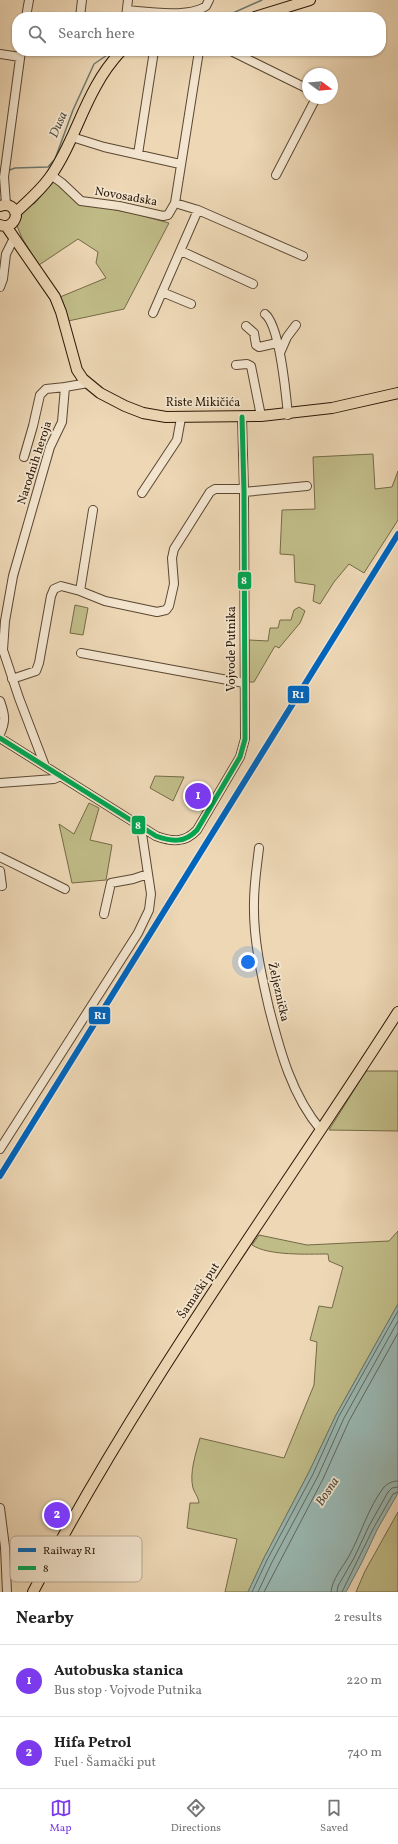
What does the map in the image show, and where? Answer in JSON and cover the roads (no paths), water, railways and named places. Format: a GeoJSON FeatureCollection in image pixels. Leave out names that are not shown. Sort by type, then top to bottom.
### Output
{"type":"FeatureCollection","features":[{"type":"Feature","properties":{"kind":"main road"},"geometry":{"type":"LineString","coordinates":[[271,12],[310,0]]}},
{"type":"Feature","properties":{"kind":"main road"},"geometry":{"type":"LineString","coordinates":[[7,212],[41,188],[51,175],[72,137],[95,87],[107,67],[117,56]]}},
{"type":"Feature","properties":{"kind":"main road","name":"Riste Mikičića"},"geometry":{"type":"LineString","coordinates":[[7,212],[14,238],[55,297],[61,312],[77,370],[88,383],[112,400],[137,411],[166,417],[242,417],[288,415],[332,408],[398,393]]}},
{"type":"Feature","properties":{"kind":"main road","name":"Riste Mikičića"},"geometry":{"type":"LineString","coordinates":[[7,212],[25,255]]}},
{"type":"Feature","properties":{"kind":"main road","name":"Šamački put"},"geometry":{"type":"LineString","coordinates":[[64,1536],[87,1494],[140,1406],[398,1012]]}},
{"type":"Feature","properties":{"kind":"main road","name":"Šamački put"},"geometry":{"type":"LineString","coordinates":[[33,1592],[39,1582]]}},
{"type":"Feature","properties":{"kind":"street"},"geometry":{"type":"LineString","coordinates":[[27,12],[29,0]]}},
{"type":"Feature","properties":{"kind":"street"},"geometry":{"type":"LineString","coordinates":[[81,12],[82,0]]}},
{"type":"Feature","properties":{"kind":"street"},"geometry":{"type":"LineString","coordinates":[[126,12],[128,0]]}},
{"type":"Feature","properties":{"kind":"street"},"geometry":{"type":"LineString","coordinates":[[183,12],[195,12],[202,9],[206,6],[209,0]]}},
{"type":"Feature","properties":{"kind":"street"},"geometry":{"type":"LineString","coordinates":[[0,54],[12,54]]}},
{"type":"Feature","properties":{"kind":"street"},"geometry":{"type":"LineString","coordinates":[[7,212],[5,172],[20,56]]}},
{"type":"Feature","properties":{"kind":"street"},"geometry":{"type":"LineString","coordinates":[[138,154],[153,56]]}},
{"type":"Feature","properties":{"kind":"street","name":"Novosadska"},"geometry":{"type":"LineString","coordinates":[[51,175],[81,201],[119,206],[163,216],[168,215],[175,203],[198,56]]}},
{"type":"Feature","properties":{"kind":"street"},"geometry":{"type":"LineString","coordinates":[[241,56],[302,86]]}},
{"type":"Feature","properties":{"kind":"street"},"geometry":{"type":"LineString","coordinates":[[276,175],[313,104]]}},
{"type":"Feature","properties":{"kind":"street"},"geometry":{"type":"LineString","coordinates":[[72,137],[104,147],[180,164]]}},
{"type":"Feature","properties":{"kind":"street","name":"Novosadska"},"geometry":{"type":"LineString","coordinates":[[175,203],[198,210],[302,256]]}},
{"type":"Feature","properties":{"kind":"street"},"geometry":{"type":"LineString","coordinates":[[153,314],[198,210]]}},
{"type":"Feature","properties":{"kind":"street"},"geometry":{"type":"LineString","coordinates":[[0,287],[3,279],[6,254],[14,238]]}},
{"type":"Feature","properties":{"kind":"street"},"geometry":{"type":"LineString","coordinates":[[181,251],[253,284]]}},
{"type":"Feature","properties":{"kind":"street"},"geometry":{"type":"LineString","coordinates":[[162,292],[191,304]]}},
{"type":"Feature","properties":{"kind":"street"},"geometry":{"type":"LineString","coordinates":[[265,314],[270,321],[280,353],[288,415]]}},
{"type":"Feature","properties":{"kind":"street"},"geometry":{"type":"LineString","coordinates":[[280,353],[287,337],[296,325]]}},
{"type":"Feature","properties":{"kind":"street"},"geometry":{"type":"LineString","coordinates":[[246,326],[254,333],[256,345],[259,347],[277,343]]}},
{"type":"Feature","properties":{"kind":"street"},"geometry":{"type":"LineString","coordinates":[[236,365],[247,364],[251,366],[261,416]]}},
{"type":"Feature","properties":{"kind":"street"},"geometry":{"type":"LineString","coordinates":[[24,457],[40,395],[46,389],[88,383]]}},
{"type":"Feature","properties":{"kind":"street","name":"Narodnih heroja"},"geometry":{"type":"LineString","coordinates":[[45,766],[12,679],[3,650],[5,621],[13,576],[50,447],[62,422],[65,387]]}},
{"type":"Feature","properties":{"kind":"street","name":"Vojvode Putnika"},"geometry":{"type":"LineString","coordinates":[[0,738],[156,836],[174,841],[187,838],[192,835],[240,757],[245,739],[244,490],[242,417]]}},
{"type":"Feature","properties":{"kind":"street"},"geometry":{"type":"LineString","coordinates":[[142,493],[177,440],[181,418]]}},
{"type":"Feature","properties":{"kind":"street"},"geometry":{"type":"LineString","coordinates":[[12,679],[36,671],[51,596],[54,589],[61,586],[80,590],[105,600],[157,612],[166,610],[169,606],[174,584],[172,558],[174,549],[206,499],[215,489],[244,490],[307,486]]}},
{"type":"Feature","properties":{"kind":"street"},"geometry":{"type":"LineString","coordinates":[[80,590],[93,510]]}},
{"type":"Feature","properties":{"kind":"street"},"geometry":{"type":"LineString","coordinates":[[81,653],[244,683]]}},
{"type":"Feature","properties":{"kind":"street"},"geometry":{"type":"LineString","coordinates":[[0,701],[6,716],[0,734]]}},
{"type":"Feature","properties":{"kind":"street"},"geometry":{"type":"LineString","coordinates":[[0,783],[54,779],[61,776]]}},
{"type":"Feature","properties":{"kind":"street"},"geometry":{"type":"LineString","coordinates":[[0,1149],[138,933],[149,910],[151,894],[141,827]]}},
{"type":"Feature","properties":{"kind":"street","name":"Željeznička"},"geometry":{"type":"LineString","coordinates":[[259,848],[254,902],[259,967],[277,1041],[288,1073],[310,1117],[321,1130]]}},
{"type":"Feature","properties":{"kind":"street"},"geometry":{"type":"LineString","coordinates":[[0,857],[65,889]]}},
{"type":"Feature","properties":{"kind":"street"},"geometry":{"type":"LineString","coordinates":[[0,871],[2,886]]}},
{"type":"Feature","properties":{"kind":"street"},"geometry":{"type":"LineString","coordinates":[[104,914],[111,883],[133,879],[148,874]]}},
{"type":"Feature","properties":{"kind":"street"},"geometry":{"type":"LineString","coordinates":[[0,1508],[5,1547],[7,1592]]}},
{"type":"Feature","properties":{"kind":"water","name":"Bosna"},"geometry":{"type":"Polygon","coordinates":[[[398,1304],[398,1493],[377,1530],[346,1592],[248,1592],[336,1415],[398,1304]]]}},
{"type":"Feature","properties":{"kind":"waterway","name":"Dusa"},"geometry":{"type":"LineString","coordinates":[[235,12],[262,0]]}},
{"type":"Feature","properties":{"kind":"waterway","name":"Dusa"},"geometry":{"type":"LineString","coordinates":[[7,171],[15,168],[48,167],[55,159],[73,110],[94,64],[106,56]]}},
{"type":"Feature","properties":{"kind":"rail line","name":"R1"},"geometry":{"type":"LineString","coordinates":[[0,1176],[398,534]]}},
{"type":"Feature","properties":{"kind":"place","name":"Autobuska stanica"},"geometry":{"type":"Point","coordinates":[198,796]}},
{"type":"Feature","properties":{"kind":"place","name":"Hifa Petrol"},"geometry":{"type":"Point","coordinates":[57,1515]}}]}
